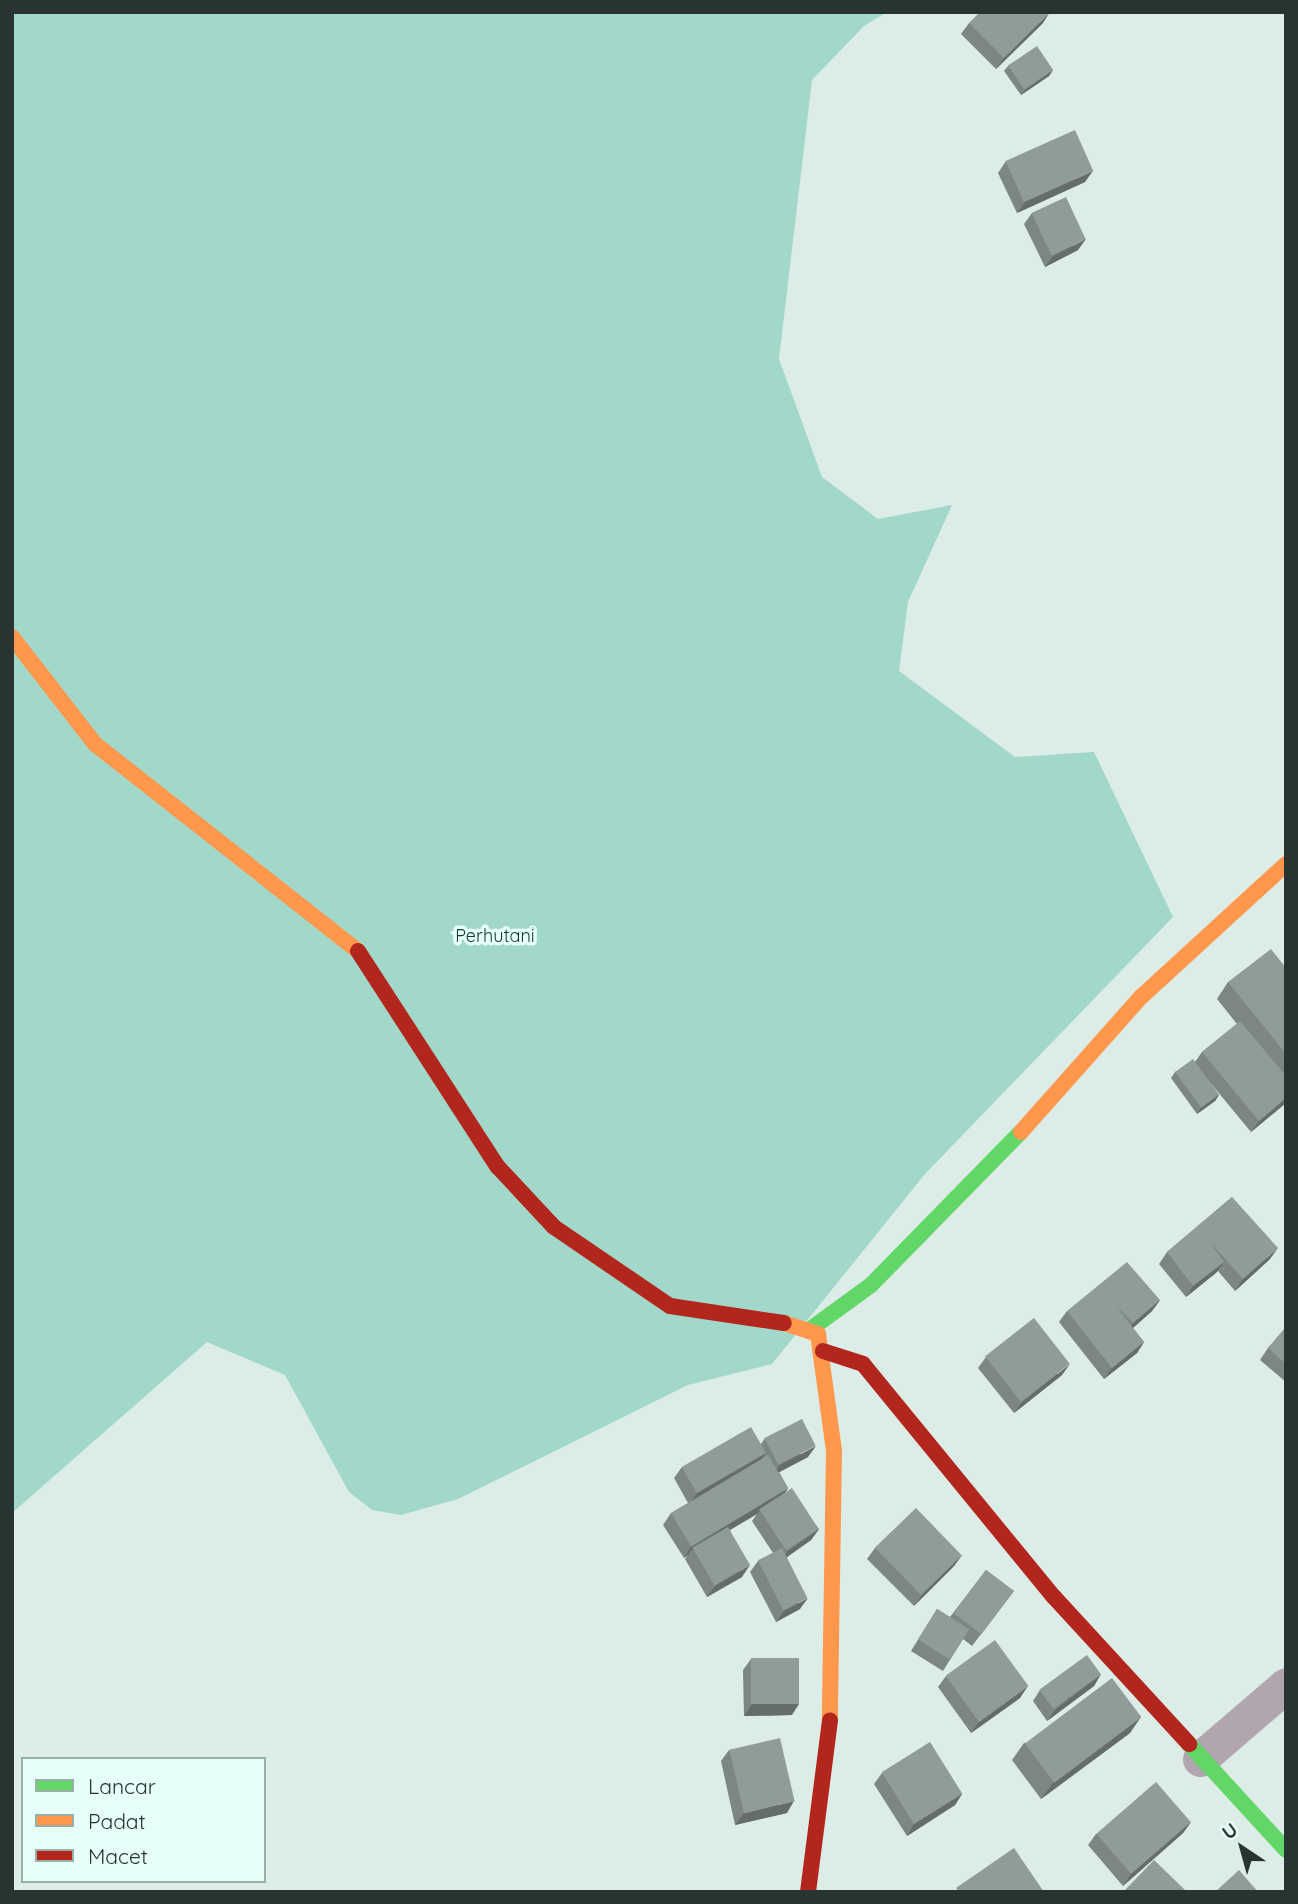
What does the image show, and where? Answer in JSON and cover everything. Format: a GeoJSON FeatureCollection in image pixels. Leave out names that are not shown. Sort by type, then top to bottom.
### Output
{"type":"FeatureCollection","features":[{"type":"Feature","properties":{"kind":"street"},"geometry":{"type":"LineString","coordinates":[[12,636],[95,744],[355,948],[390,991],[447,1093],[498,1167],[554,1227],[670,1306],[812,1328],[871,1284],[978,1181],[1141,998],[1286,864]]}},
{"type":"Feature","properties":{"kind":"street"},"geometry":{"type":"LineString","coordinates":[[808,1892],[830,1749],[834,1451],[823,1351],[812,1328]]}},
{"type":"Feature","properties":{"kind":"street"},"geometry":{"type":"LineString","coordinates":[[823,1351],[863,1364],[1054,1597],[1286,1850]]}},
{"type":"Feature","properties":{"kind":"street"},"geometry":{"type":"LineString","coordinates":[[1200,1759],[1286,1685]]}},
{"type":"Feature","properties":{"kind":"green space","name":"Perhutani"},"geometry":{"type":"Polygon","coordinates":[[[12,12],[887,12],[864,26],[812,80],[779,359],[822,477],[878,519],[952,505],[908,602],[899,671],[1015,757],[1094,752],[1173,917],[925,1174],[772,1364],[688,1385],[458,1499],[401,1515],[372,1510],[349,1492],[285,1375],[207,1342],[12,1513],[12,12]]]}},
{"type":"Feature","properties":{"kind":"building"},"geometry":{"type":"Polygon","coordinates":[[[980,12],[1050,12],[1004,58],[969,23],[980,12]]]}},
{"type":"Feature","properties":{"kind":"building"},"geometry":{"type":"Polygon","coordinates":[[[1037,46],[1053,70],[1024,90],[1008,66],[1037,46]]]}},
{"type":"Feature","properties":{"kind":"building"},"geometry":{"type":"Polygon","coordinates":[[[1075,130],[1093,171],[1024,202],[1006,161],[1075,130]]]}},
{"type":"Feature","properties":{"kind":"building"},"geometry":{"type":"Polygon","coordinates":[[[1066,197],[1086,240],[1051,256],[1032,213],[1066,197]]]}},
{"type":"Feature","properties":{"kind":"building"},"geometry":{"type":"Polygon","coordinates":[[[1271,949],[1286,968],[1286,1054],[1228,982],[1271,949]]]}},
{"type":"Feature","properties":{"kind":"building"},"geometry":{"type":"Polygon","coordinates":[[[1240,1021],[1286,1076],[1286,1098],[1259,1121],[1202,1052],[1240,1021]]]}},
{"type":"Feature","properties":{"kind":"building"},"geometry":{"type":"Polygon","coordinates":[[[1193,1059],[1219,1095],[1201,1108],[1175,1072],[1193,1059]]]}},
{"type":"Feature","properties":{"kind":"building"},"geometry":{"type":"Polygon","coordinates":[[[1232,1197],[1278,1248],[1243,1279],[1210,1242],[1224,1262],[1193,1286],[1167,1252],[1232,1197]]]}},
{"type":"Feature","properties":{"kind":"building"},"geometry":{"type":"Polygon","coordinates":[[[1127,1262],[1160,1300],[1133,1323],[1116,1306],[1144,1342],[1112,1368],[1067,1311],[1127,1262]]]}},
{"type":"Feature","properties":{"kind":"building"},"geometry":{"type":"Polygon","coordinates":[[[1034,1318],[1070,1364],[1021,1402],[985,1356],[1034,1318]]]}},
{"type":"Feature","properties":{"kind":"building"},"geometry":{"type":"Polygon","coordinates":[[[1286,1327],[1286,1364],[1268,1348],[1286,1327]]]}},
{"type":"Feature","properties":{"kind":"building"},"geometry":{"type":"Polygon","coordinates":[[[802,1419],[816,1446],[778,1465],[765,1438],[802,1419]]]}},
{"type":"Feature","properties":{"kind":"building"},"geometry":{"type":"Polygon","coordinates":[[[751,1427],[766,1453],[697,1493],[682,1467],[751,1427]]]}},
{"type":"Feature","properties":{"kind":"building"},"geometry":{"type":"Polygon","coordinates":[[[768,1455],[788,1488],[691,1547],[671,1513],[768,1455]]]}},
{"type":"Feature","properties":{"kind":"building"},"geometry":{"type":"Polygon","coordinates":[[[792,1488],[819,1529],[786,1550],[759,1509],[792,1488]]]}},
{"type":"Feature","properties":{"kind":"building"},"geometry":{"type":"Polygon","coordinates":[[[916,1508],[962,1555],[921,1595],[875,1548],[916,1508]]]}},
{"type":"Feature","properties":{"kind":"building"},"geometry":{"type":"Polygon","coordinates":[[[728,1527],[750,1565],[714,1586],[692,1548],[728,1527]]]}},
{"type":"Feature","properties":{"kind":"building"},"geometry":{"type":"Polygon","coordinates":[[[782,1548],[807,1598],[783,1610],[758,1560],[782,1548]]]}},
{"type":"Feature","properties":{"kind":"building"},"geometry":{"type":"Polygon","coordinates":[[[986,1570],[1014,1591],[981,1634],[954,1613],[986,1570]]]}},
{"type":"Feature","properties":{"kind":"building"},"geometry":{"type":"Polygon","coordinates":[[[937,1609],[969,1629],[950,1660],[918,1640],[937,1609]]]}},
{"type":"Feature","properties":{"kind":"building"},"geometry":{"type":"Polygon","coordinates":[[[995,1640],[1029,1686],[979,1722],[946,1676],[995,1640]]]}},
{"type":"Feature","properties":{"kind":"building"},"geometry":{"type":"Polygon","coordinates":[[[1087,1655],[1101,1674],[1053,1709],[1039,1690],[1087,1655]]]}},
{"type":"Feature","properties":{"kind":"building"},"geometry":{"type":"Polygon","coordinates":[[[751,1658],[799,1658],[799,1704],[751,1704],[751,1658]]]}},
{"type":"Feature","properties":{"kind":"building"},"geometry":{"type":"Polygon","coordinates":[[[1112,1678],[1141,1717],[1054,1783],[1025,1744],[1112,1678]]]}},
{"type":"Feature","properties":{"kind":"building"},"geometry":{"type":"Polygon","coordinates":[[[780,1738],[795,1801],[744,1813],[729,1750],[780,1738]]]}},
{"type":"Feature","properties":{"kind":"building"},"geometry":{"type":"Polygon","coordinates":[[[930,1742],[962,1794],[914,1824],[882,1772],[930,1742]]]}},
{"type":"Feature","properties":{"kind":"building"},"geometry":{"type":"Polygon","coordinates":[[[1156,1782],[1191,1822],[1131,1874],[1096,1834],[1156,1782]]]}},
{"type":"Feature","properties":{"kind":"building"},"geometry":{"type":"Polygon","coordinates":[[[1014,1848],[1044,1892],[959,1892],[956,1888],[1014,1848]]]}},
{"type":"Feature","properties":{"kind":"building"},"geometry":{"type":"Polygon","coordinates":[[[1154,1860],[1187,1892],[1123,1892],[1154,1860]]]}},
{"type":"Feature","properties":{"kind":"building"},"geometry":{"type":"Polygon","coordinates":[[[1239,1870],[1258,1892],[1215,1892],[1239,1870]]]}},
{"type":"Feature","properties":{"kind":"traffic: fast"},"geometry":{"type":"LineString","coordinates":[[812,1328],[871,1285],[1021,1132]]}},
{"type":"Feature","properties":{"kind":"traffic: fast"},"geometry":{"type":"LineString","coordinates":[[1189,1744],[1286,1850]]}},
{"type":"Feature","properties":{"kind":"traffic: slow"},"geometry":{"type":"LineString","coordinates":[[12,637],[95,744],[358,951]]}},
{"type":"Feature","properties":{"kind":"traffic: slow"},"geometry":{"type":"LineString","coordinates":[[1021,1132],[1141,997],[1286,864]]}},
{"type":"Feature","properties":{"kind":"traffic: slow"},"geometry":{"type":"LineString","coordinates":[[784,1323],[818,1334],[834,1451],[830,1720]]}},
{"type":"Feature","properties":{"kind":"traffic: jam"},"geometry":{"type":"LineString","coordinates":[[358,951],[498,1167],[554,1227],[670,1306],[784,1323]]}},
{"type":"Feature","properties":{"kind":"traffic: jam"},"geometry":{"type":"LineString","coordinates":[[823,1351],[863,1364],[1054,1597],[1189,1744]]}},
{"type":"Feature","properties":{"kind":"traffic: jam"},"geometry":{"type":"LineString","coordinates":[[808,1892],[830,1720]]}}]}
